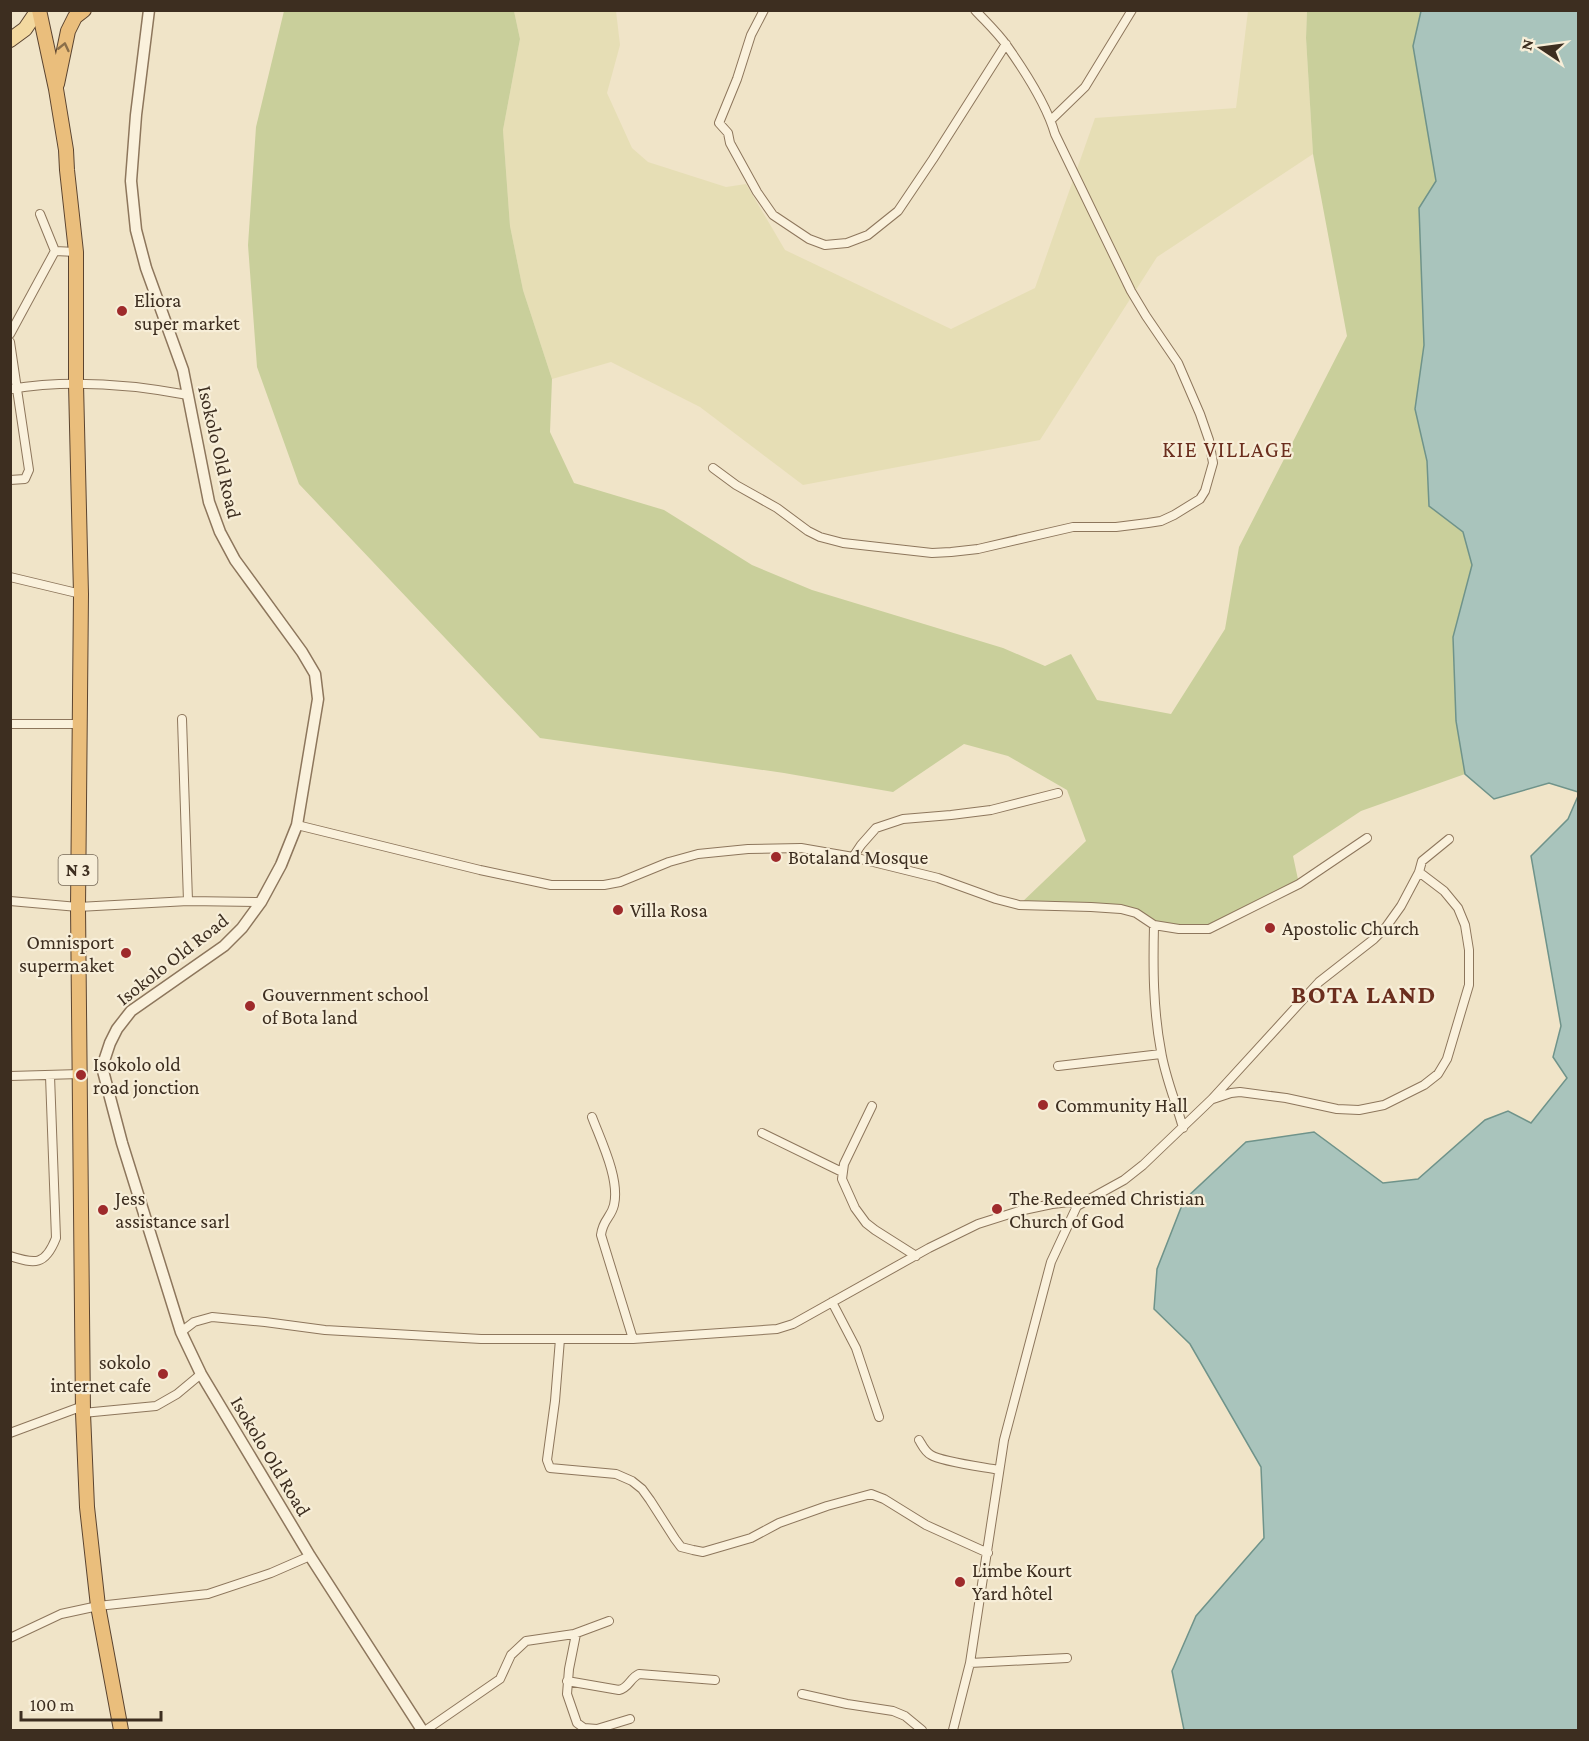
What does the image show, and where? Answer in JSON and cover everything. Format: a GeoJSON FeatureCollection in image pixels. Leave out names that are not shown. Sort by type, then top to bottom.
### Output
{"type":"FeatureCollection","features":[{"type":"Feature","properties":{"kind":"highway","name":"N 3"},"geometry":{"type":"LineString","coordinates":[[39,10],[66,150],[76,252],[76,384],[81,594],[78,908],[83,1409],[87,1507],[99,1606],[121,1731]]}},
{"type":"Feature","properties":{"kind":"highway"},"geometry":{"type":"LineString","coordinates":[[56,89],[68,31],[75,17],[84,10]]}},
{"type":"Feature","properties":{"kind":"main road"},"geometry":{"type":"LineString","coordinates":[[10,40],[26,28],[39,10]]}},
{"type":"Feature","properties":{"kind":"street","name":"Isokolo Old Road"},"geometry":{"type":"LineString","coordinates":[[149,10],[136,115],[131,181],[136,230],[146,268],[183,370],[209,502],[220,532],[235,560],[302,652],[315,674],[318,699],[297,825],[281,865],[261,902],[242,928],[224,946],[132,1011],[117,1029],[102,1066],[122,1143],[181,1332],[201,1374],[310,1556],[424,1731]]}},
{"type":"Feature","properties":{"kind":"street"},"geometry":{"type":"LineString","coordinates":[[764,10],[751,35],[737,79],[719,123],[728,133],[730,143],[757,192],[773,215],[809,239],[825,245],[847,243],[868,235],[897,211],[1006,45]]}},
{"type":"Feature","properties":{"kind":"street"},"geometry":{"type":"LineString","coordinates":[[712,468],[820,537],[843,543],[932,553],[978,549],[1073,527],[1116,527],[1161,521],[1200,499],[1205,491],[1213,463],[1209,440],[1178,363],[1131,291],[1055,134],[1051,120],[1006,45],[975,10]]}},
{"type":"Feature","properties":{"kind":"street"},"geometry":{"type":"LineString","coordinates":[[1051,120],[1085,87],[1132,10]]}},
{"type":"Feature","properties":{"kind":"street"},"geometry":{"type":"LineString","coordinates":[[40,214],[55,251]]}},
{"type":"Feature","properties":{"kind":"street"},"geometry":{"type":"LineString","coordinates":[[55,251],[76,252]]}},
{"type":"Feature","properties":{"kind":"street"},"geometry":{"type":"LineString","coordinates":[[10,334],[55,251]]}},
{"type":"Feature","properties":{"kind":"street"},"geometry":{"type":"LineString","coordinates":[[10,342],[13,389],[29,470],[25,478],[10,480]]}},
{"type":"Feature","properties":{"kind":"street"},"geometry":{"type":"LineString","coordinates":[[13,389],[76,384],[129,385],[188,395]]}},
{"type":"Feature","properties":{"kind":"street"},"geometry":{"type":"LineString","coordinates":[[10,577],[81,594]]}},
{"type":"Feature","properties":{"kind":"street"},"geometry":{"type":"LineString","coordinates":[[182,719],[188,901]]}},
{"type":"Feature","properties":{"kind":"street"},"geometry":{"type":"LineString","coordinates":[[10,724],[79,724]]}},
{"type":"Feature","properties":{"kind":"street"},"geometry":{"type":"LineString","coordinates":[[853,857],[876,828],[903,819],[991,810],[1058,793]]}},
{"type":"Feature","properties":{"kind":"street"},"geometry":{"type":"LineString","coordinates":[[297,825],[551,885],[604,885],[620,882],[685,857],[724,850],[801,848],[853,857],[938,878],[1019,905],[1121,909],[1136,914],[1154,925],[1179,929],[1209,929],[1299,884],[1367,838]]}},
{"type":"Feature","properties":{"kind":"street"},"geometry":{"type":"LineString","coordinates":[[953,1731],[970,1663],[999,1470],[1014,1396],[1050,1262],[1077,1206],[1124,1180],[1183,1128],[1318,982],[1386,927],[1401,906],[1419,872],[1422,861],[1449,839]]}},
{"type":"Feature","properties":{"kind":"street"},"geometry":{"type":"LineString","coordinates":[[1212,1099],[1240,1092],[1286,1098],[1337,1109],[1359,1110],[1384,1105],[1424,1085],[1438,1074],[1447,1059],[1469,985],[1469,950],[1465,925],[1458,908],[1444,891],[1419,872]]}},
{"type":"Feature","properties":{"kind":"street"},"geometry":{"type":"LineString","coordinates":[[10,901],[78,908],[188,901],[261,902]]}},
{"type":"Feature","properties":{"kind":"street"},"geometry":{"type":"LineString","coordinates":[[1154,925],[1154,993],[1161,1054],[1183,1128]]}},
{"type":"Feature","properties":{"kind":"street"},"geometry":{"type":"LineString","coordinates":[[1058,1066],[1161,1054]]}},
{"type":"Feature","properties":{"kind":"street"},"geometry":{"type":"LineString","coordinates":[[10,1076],[50,1076],[80,1068],[102,1066]]}},
{"type":"Feature","properties":{"kind":"street"},"geometry":{"type":"LineString","coordinates":[[10,1256],[30,1262],[38,1261],[46,1257],[56,1238],[50,1076]]}},
{"type":"Feature","properties":{"kind":"street"},"geometry":{"type":"LineString","coordinates":[[872,1106],[844,1164],[842,1179],[855,1208],[866,1223],[915,1256]]}},
{"type":"Feature","properties":{"kind":"street"},"geometry":{"type":"LineString","coordinates":[[592,1117],[615,1185],[614,1204],[603,1223],[601,1235],[633,1339]]}},
{"type":"Feature","properties":{"kind":"street"},"geometry":{"type":"LineString","coordinates":[[762,1133],[842,1172]]}},
{"type":"Feature","properties":{"kind":"street"},"geometry":{"type":"LineString","coordinates":[[181,1332],[194,1322],[212,1317],[361,1333],[481,1339],[633,1339],[786,1327],[978,1224],[1052,1203],[1070,1202],[1077,1206]]}},
{"type":"Feature","properties":{"kind":"street"},"geometry":{"type":"LineString","coordinates":[[832,1302],[856,1348],[879,1417]]}},
{"type":"Feature","properties":{"kind":"street"},"geometry":{"type":"LineString","coordinates":[[560,1340],[547,1461],[550,1468],[616,1474],[632,1481],[642,1489],[681,1547],[703,1552],[751,1538],[779,1523],[827,1506],[871,1494],[884,1499],[926,1525],[988,1553]]}},
{"type":"Feature","properties":{"kind":"street"},"geometry":{"type":"LineString","coordinates":[[10,1433],[83,1409],[156,1407],[177,1394],[201,1374]]}},
{"type":"Feature","properties":{"kind":"street"},"geometry":{"type":"LineString","coordinates":[[919,1440],[931,1455],[941,1459],[999,1470]]}},
{"type":"Feature","properties":{"kind":"street"},"geometry":{"type":"LineString","coordinates":[[10,1638],[61,1614],[99,1606],[208,1594],[271,1573],[310,1556]]}},
{"type":"Feature","properties":{"kind":"street"},"geometry":{"type":"LineString","coordinates":[[424,1731],[500,1678],[511,1655],[526,1641],[576,1634],[609,1621]]}},
{"type":"Feature","properties":{"kind":"street"},"geometry":{"type":"LineString","coordinates":[[576,1634],[567,1681],[567,1694],[577,1723],[584,1728],[597,1729],[630,1719]]}},
{"type":"Feature","properties":{"kind":"street"},"geometry":{"type":"LineString","coordinates":[[970,1663],[1067,1658]]}},
{"type":"Feature","properties":{"kind":"street"},"geometry":{"type":"LineString","coordinates":[[567,1681],[619,1690],[625,1689],[639,1674],[715,1680]]}},
{"type":"Feature","properties":{"kind":"street"},"geometry":{"type":"LineString","coordinates":[[802,1694],[893,1711],[905,1716],[922,1731]]}},
{"type":"Feature","properties":{"kind":"shaded area"},"geometry":{"type":"Polygon","coordinates":[[[514,11],[616,11],[620,45],[607,93],[632,148],[648,162],[726,187],[746,184],[785,250],[951,329],[1035,288],[1095,118],[1236,108],[1248,11],[1307,11],[1306,38],[1313,154],[1157,257],[1040,440],[803,485],[700,407],[611,362],[552,379],[523,290],[510,226],[503,130],[520,39],[514,11]]]}},
{"type":"Feature","properties":{"kind":"green space"},"geometry":{"type":"Polygon","coordinates":[[[284,11],[514,11],[520,39],[503,130],[510,226],[523,290],[552,379],[550,432],[574,483],[664,510],[752,565],[812,590],[1003,648],[1045,666],[1071,654],[1097,700],[1171,714],[1225,629],[1239,547],[1347,336],[1313,154],[1306,38],[1307,11],[1421,11],[1413,46],[1436,181],[1419,209],[1424,345],[1415,409],[1427,461],[1429,506],[1463,532],[1472,565],[1453,637],[1456,721],[1465,774],[1361,811],[1293,856],[1299,884],[1209,929],[1140,919],[1131,912],[1019,905],[1086,841],[1067,790],[1008,756],[964,744],[893,792],[784,773],[540,738],[299,484],[257,367],[248,245],[256,127],[284,11]]]}},
{"type":"Feature","properties":{"kind":"water"},"geometry":{"type":"Polygon","coordinates":[[[1421,11],[1578,11],[1578,792],[1549,783],[1494,799],[1465,774],[1456,721],[1453,637],[1472,565],[1463,532],[1429,506],[1427,461],[1415,409],[1424,345],[1419,208],[1436,181],[1413,46],[1421,11]]]}},
{"type":"Feature","properties":{"kind":"water"},"geometry":{"type":"Polygon","coordinates":[[[1578,796],[1578,1730],[1184,1730],[1172,1671],[1196,1616],[1264,1538],[1261,1467],[1190,1344],[1154,1309],[1157,1269],[1184,1200],[1246,1142],[1314,1132],[1383,1183],[1418,1179],[1485,1120],[1508,1111],[1531,1123],[1567,1078],[1553,1057],[1561,1026],[1531,856],[1568,819],[1578,796]]]}},
{"type":"Feature","properties":{"kind":"place","name":"Eliora super market"},"geometry":{"type":"Point","coordinates":[122,311]}},
{"type":"Feature","properties":{"kind":"place","name":"Botaland Mosque"},"geometry":{"type":"Point","coordinates":[776,857]}},
{"type":"Feature","properties":{"kind":"place","name":"Villa Rosa"},"geometry":{"type":"Point","coordinates":[618,910]}},
{"type":"Feature","properties":{"kind":"place","name":"Apostolic Church"},"geometry":{"type":"Point","coordinates":[1270,928]}},
{"type":"Feature","properties":{"kind":"place","name":"Omnisport supermaket"},"geometry":{"type":"Point","coordinates":[126,953]}},
{"type":"Feature","properties":{"kind":"place","name":"Gouvernment school of Bota land"},"geometry":{"type":"Point","coordinates":[250,1006]}},
{"type":"Feature","properties":{"kind":"place","name":"Isokolo old road jonction"},"geometry":{"type":"Point","coordinates":[81,1075]}},
{"type":"Feature","properties":{"kind":"place","name":"Community Hall"},"geometry":{"type":"Point","coordinates":[1043,1105]}},
{"type":"Feature","properties":{"kind":"place","name":"The Redeemed Christian Church of God"},"geometry":{"type":"Point","coordinates":[997,1209]}},
{"type":"Feature","properties":{"kind":"place","name":"Jess assistance sarl"},"geometry":{"type":"Point","coordinates":[103,1210]}},
{"type":"Feature","properties":{"kind":"place","name":"sokolo internet cafe"},"geometry":{"type":"Point","coordinates":[163,1374]}},
{"type":"Feature","properties":{"kind":"place","name":"Limbe Kourt Yard hôtel"},"geometry":{"type":"Point","coordinates":[960,1582]}},
{"type":"Feature","properties":{"kind":"district","name":"KIE VILLAGE"},"geometry":{"type":"Point","coordinates":[1228,449]}},
{"type":"Feature","properties":{"kind":"district","name":"BOTA LAND"},"geometry":{"type":"Point","coordinates":[1364,994]}}]}
